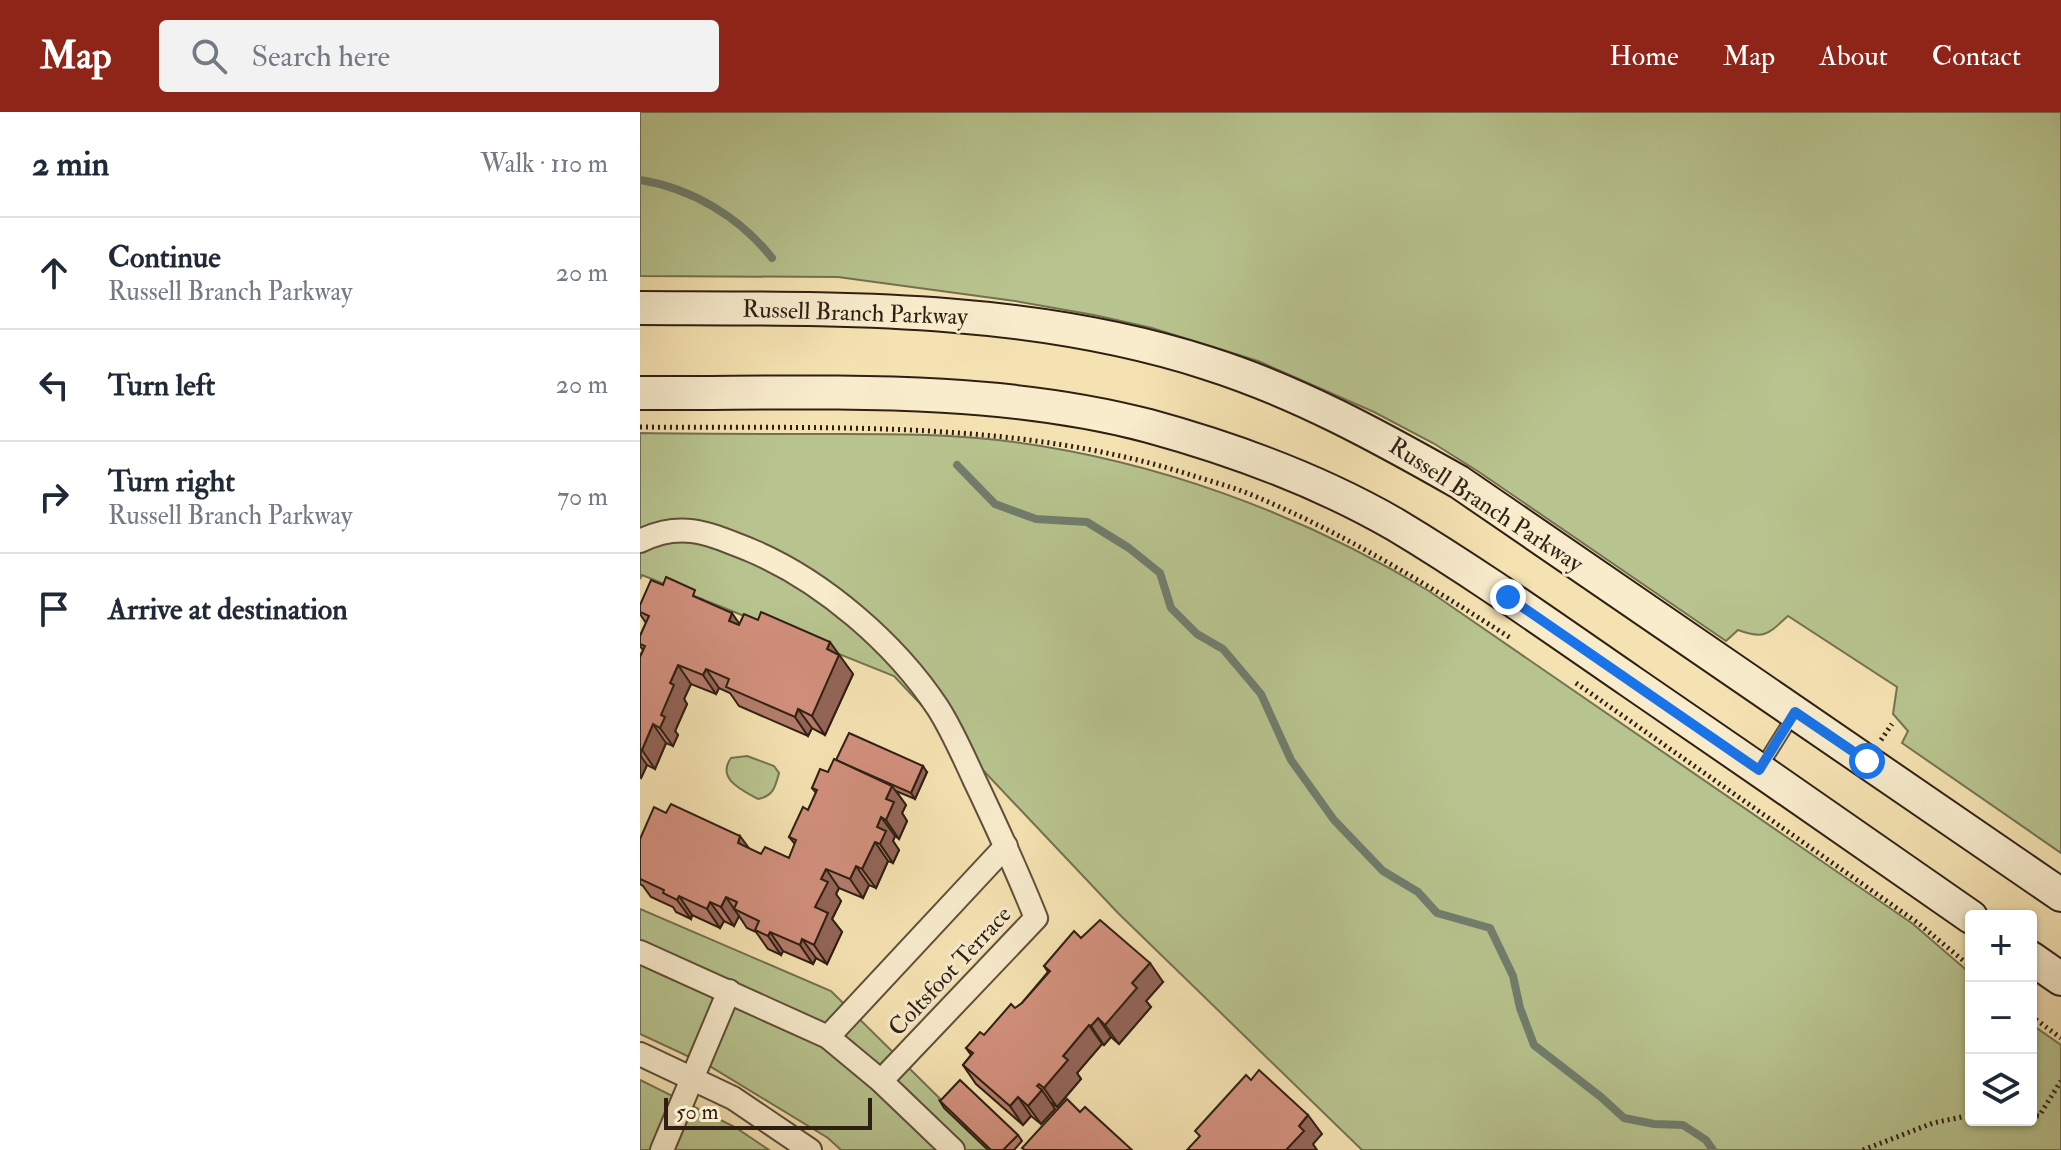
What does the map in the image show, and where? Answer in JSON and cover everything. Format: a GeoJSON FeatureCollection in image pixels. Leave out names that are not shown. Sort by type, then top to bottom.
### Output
{"type":"FeatureCollection","features":[{"type":"Feature","properties":{"kind":"main road","name":"Russell Branch Parkway"},"geometry":{"type":"LineString","coordinates":[[640,308],[855,309],[993,318],[1095,333],[1207,363],[1292,395],[1355,425],[1459,482],[2061,895]]}},
{"type":"Feature","properties":{"kind":"main road"},"geometry":{"type":"LineString","coordinates":[[640,393],[874,395],[1001,401],[1147,426],[1225,449],[1297,477],[1394,524],[1508,597],[1965,913]]}},
{"type":"Feature","properties":{"kind":"main road"},"geometry":{"type":"LineString","coordinates":[[2037,962],[2061,979]]}},
{"type":"Feature","properties":{"kind":"street","name":"Coltsfoot Terrace"},"geometry":{"type":"LineString","coordinates":[[640,541],[676,529],[707,533],[768,558],[809,581],[858,619],[887,645],[937,707],[1006,846],[1036,918],[881,1081]]}},
{"type":"Feature","properties":{"kind":"street","name":"Coltsfoot Terrace"},"geometry":{"type":"LineString","coordinates":[[828,1037],[1006,846]]}},
{"type":"Feature","properties":{"kind":"street"},"geometry":{"type":"LineString","coordinates":[[640,952],[828,1037],[881,1081],[953,1150]]}},
{"type":"Feature","properties":{"kind":"street"},"geometry":{"type":"LineString","coordinates":[[662,1150],[729,991]]}},
{"type":"Feature","properties":{"kind":"street"},"geometry":{"type":"LineString","coordinates":[[640,1054],[733,1098],[810,1150]]}},
{"type":"Feature","properties":{"kind":"lane"},"geometry":{"type":"LineString","coordinates":[[1759,770],[1795,712]]}},
{"type":"Feature","properties":{"kind":"path"},"geometry":{"type":"LineString","coordinates":[[640,427],[931,430],[1004,436],[1104,451],[1249,494],[1333,531],[1421,580],[1513,639]]}},
{"type":"Feature","properties":{"kind":"path"},"geometry":{"type":"LineString","coordinates":[[1564,675],[1918,923],[1965,962]]}},
{"type":"Feature","properties":{"kind":"path"},"geometry":{"type":"LineString","coordinates":[[2037,1020],[2061,1038]]}},
{"type":"Feature","properties":{"kind":"path"},"geometry":{"type":"LineString","coordinates":[[2037,1116],[2061,1081]]}},
{"type":"Feature","properties":{"kind":"path"},"geometry":{"type":"LineString","coordinates":[[1863,1150],[1933,1123],[1965,1116]]}},
{"type":"Feature","properties":{"kind":"green space"},"geometry":{"type":"Polygon","coordinates":[[[640,112],[2061,112],[2061,853],[1902,743],[1908,731],[1893,714],[1897,687],[1788,616],[1766,634],[1754,635],[1738,630],[1726,641],[1433,443],[1374,412],[1258,361],[1152,328],[1015,301],[838,277],[640,276],[640,112]]]}},
{"type":"Feature","properties":{"kind":"green space"},"geometry":{"type":"Polygon","coordinates":[[[640,433],[938,435],[998,440],[1111,460],[1167,475],[1275,513],[1328,537],[1429,591],[1913,924],[1965,969],[1965,1126],[2037,1126],[2037,1028],[2061,1045],[2061,1150],[1362,1150],[1118,913],[894,676],[642,575],[640,579],[640,433]]]}},
{"type":"Feature","properties":{"kind":"green space"},"geometry":{"type":"Polygon","coordinates":[[[747,756],[774,766],[779,773],[773,790],[763,798],[758,799],[745,792],[729,778],[727,765],[731,758],[747,756]]]}},
{"type":"Feature","properties":{"kind":"green space"},"geometry":{"type":"Polygon","coordinates":[[[640,909],[831,991],[992,1150],[841,1150],[828,1138],[711,1067],[640,1034],[640,909]]]}},
{"type":"Feature","properties":{"kind":"green space"},"geometry":{"type":"Polygon","coordinates":[[[640,1080],[735,1127],[769,1150],[640,1150],[640,1080]]]}},
{"type":"Feature","properties":{"kind":"building"},"geometry":{"type":"Polygon","coordinates":[[[666,577],[695,590],[693,596],[732,613],[729,621],[739,625],[744,614],[758,620],[761,612],[830,642],[827,649],[839,655],[812,716],[798,709],[795,717],[726,687],[729,679],[706,669],[703,675],[678,665],[670,683],[674,685],[661,715],[665,717],[660,728],[653,724],[640,749],[640,654],[645,646],[640,644],[640,636],[649,616],[640,612],[640,605],[651,580],[663,585],[666,577]]]}},
{"type":"Feature","properties":{"kind":"building"},"geometry":{"type":"Polygon","coordinates":[[[849,733],[923,766],[911,793],[836,760],[849,733]]]}},
{"type":"Feature","properties":{"kind":"building"},"geometry":{"type":"Polygon","coordinates":[[[834,759],[892,786],[886,799],[894,802],[886,820],[881,817],[877,827],[886,831],[880,844],[875,842],[862,869],[856,866],[850,879],[826,869],[821,879],[828,882],[815,907],[828,913],[814,945],[802,939],[800,945],[770,932],[768,936],[755,930],[759,921],[734,909],[737,902],[726,897],[721,907],[710,902],[707,909],[679,896],[677,900],[640,879],[640,839],[654,807],[666,813],[671,804],[740,836],[738,843],[761,854],[765,847],[789,858],[796,840],[789,837],[803,807],[808,810],[817,790],[812,788],[820,769],[828,772],[834,759]]]}},
{"type":"Feature","properties":{"kind":"building"},"geometry":{"type":"Polygon","coordinates":[[[1100,920],[1150,963],[1132,983],[1137,988],[1105,1025],[1098,1018],[1089,1025],[1063,1056],[1068,1060],[1044,1088],[1039,1084],[1037,1086],[1042,1090],[1028,1106],[1018,1097],[1010,1106],[963,1065],[973,1053],[966,1048],[980,1032],[984,1035],[1011,1004],[1015,1008],[1022,1003],[1050,971],[1044,966],[1074,931],[1081,938],[1100,920]]]}},
{"type":"Feature","properties":{"kind":"building"},"geometry":{"type":"Polygon","coordinates":[[[1259,1070],[1308,1115],[1299,1126],[1304,1131],[1286,1150],[1187,1150],[1200,1136],[1195,1131],[1246,1075],[1251,1080],[1259,1070]]]}},
{"type":"Feature","properties":{"kind":"building"},"geometry":{"type":"Polygon","coordinates":[[[960,1080],[1018,1135],[1003,1150],[991,1150],[940,1101],[960,1080]]]}},
{"type":"Feature","properties":{"kind":"building"},"geometry":{"type":"Polygon","coordinates":[[[1067,1099],[1080,1112],[1085,1107],[1132,1150],[1022,1148],[1067,1099]]]}},
{"type":"Feature","properties":{"kind":"waterway"},"geometry":{"type":"LineString","coordinates":[[640,180],[696,197],[730,217],[772,258]]}},
{"type":"Feature","properties":{"kind":"waterway"},"geometry":{"type":"LineString","coordinates":[[957,465],[995,504],[1036,519],[1087,522],[1129,548],[1160,573],[1171,608],[1197,634],[1223,649],[1261,694],[1291,760],[1334,820],[1383,871],[1418,892],[1437,913],[1490,928],[1513,976],[1520,1008],[1534,1045],[1624,1118],[1654,1124],[1683,1125],[1706,1140],[1713,1150]]}},
{"type":"Feature","properties":{"kind":"route"},"geometry":{"type":"LineString","coordinates":[[1508,597],[1759,770],[1795,712],[1867,761]]}}]}
